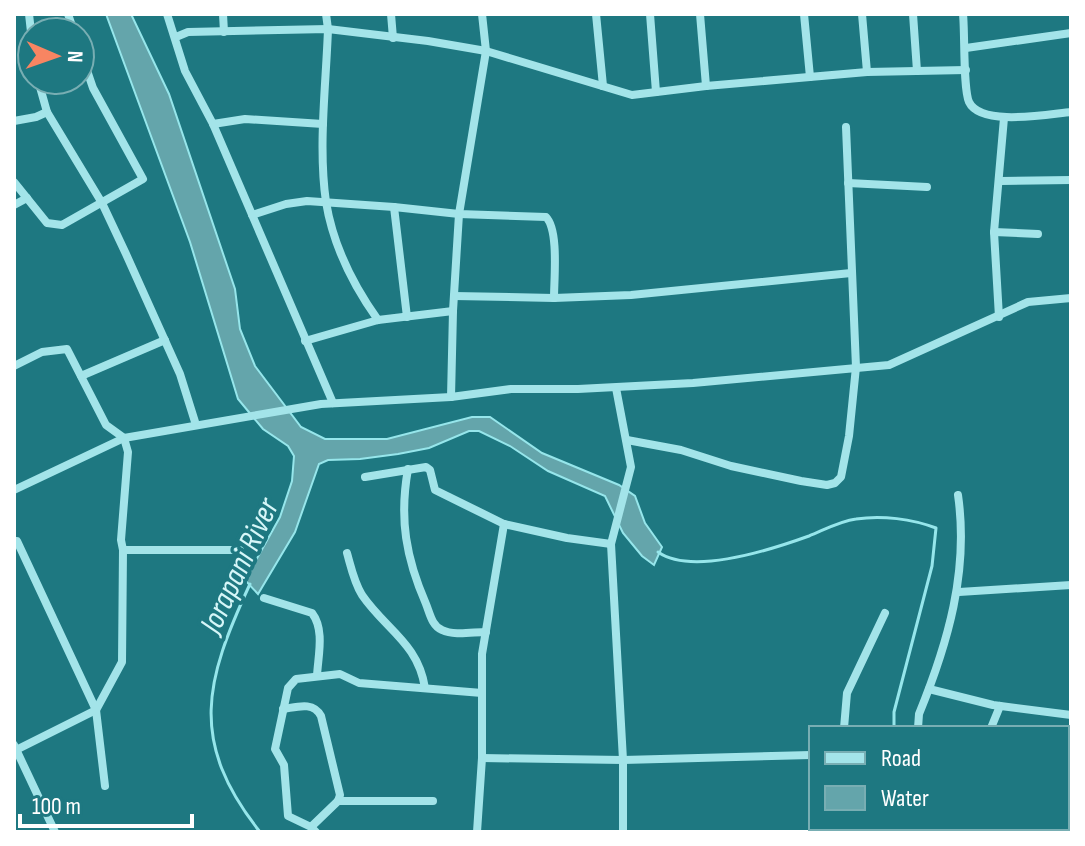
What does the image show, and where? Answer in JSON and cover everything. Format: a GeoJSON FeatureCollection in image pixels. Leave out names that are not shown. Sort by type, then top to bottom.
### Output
{"type":"FeatureCollection","features":[{"type":"Feature","properties":{"kind":"street"},"geometry":{"type":"LineString","coordinates":[[167,14],[185,71],[213,124],[333,403]]}},
{"type":"Feature","properties":{"kind":"street"},"geometry":{"type":"LineString","coordinates":[[223,14],[224,32]]}},
{"type":"Feature","properties":{"kind":"street"},"geometry":{"type":"LineString","coordinates":[[326,14],[328,29],[323,124],[326,202],[339,250],[358,292],[378,320]]}},
{"type":"Feature","properties":{"kind":"street"},"geometry":{"type":"LineString","coordinates":[[391,14],[393,38]]}},
{"type":"Feature","properties":{"kind":"street"},"geometry":{"type":"LineString","coordinates":[[451,397],[459,214],[486,51],[482,14]]}},
{"type":"Feature","properties":{"kind":"street"},"geometry":{"type":"LineString","coordinates":[[596,14],[603,86]]}},
{"type":"Feature","properties":{"kind":"street"},"geometry":{"type":"LineString","coordinates":[[650,14],[656,92]]}},
{"type":"Feature","properties":{"kind":"street"},"geometry":{"type":"LineString","coordinates":[[700,14],[706,86]]}},
{"type":"Feature","properties":{"kind":"street"},"geometry":{"type":"LineString","coordinates":[[804,14],[810,77]]}},
{"type":"Feature","properties":{"kind":"street"},"geometry":{"type":"LineString","coordinates":[[862,14],[867,72]]}},
{"type":"Feature","properties":{"kind":"street"},"geometry":{"type":"LineString","coordinates":[[913,14],[917,71]]}},
{"type":"Feature","properties":{"kind":"street"},"geometry":{"type":"LineString","coordinates":[[963,14],[966,86],[973,108],[1004,118],[1071,112]]}},
{"type":"Feature","properties":{"kind":"street"},"geometry":{"type":"LineString","coordinates":[[176,37],[188,32],[328,29],[486,51],[632,95],[867,72],[966,70]]}},
{"type":"Feature","properties":{"kind":"street"},"geometry":{"type":"LineString","coordinates":[[966,48],[1071,33]]}},
{"type":"Feature","properties":{"kind":"street"},"geometry":{"type":"LineString","coordinates":[[14,182],[47,223],[62,225],[143,179],[96,93]]}},
{"type":"Feature","properties":{"kind":"street"},"geometry":{"type":"LineString","coordinates":[[42,96],[47,112],[102,203],[180,374],[196,425]]}},
{"type":"Feature","properties":{"kind":"street"},"geometry":{"type":"LineString","coordinates":[[14,121],[47,112]]}},
{"type":"Feature","properties":{"kind":"street"},"geometry":{"type":"LineString","coordinates":[[999,317],[994,232],[1001,181],[1004,118]]}},
{"type":"Feature","properties":{"kind":"street"},"geometry":{"type":"LineString","coordinates":[[213,124],[245,119],[323,124]]}},
{"type":"Feature","properties":{"kind":"street"},"geometry":{"type":"LineString","coordinates":[[627,440],[681,450],[731,466],[827,485],[841,477],[845,467],[856,367],[846,127]]}},
{"type":"Feature","properties":{"kind":"street"},"geometry":{"type":"LineString","coordinates":[[1001,181],[1071,180]]}},
{"type":"Feature","properties":{"kind":"street"},"geometry":{"type":"LineString","coordinates":[[848,183],[927,187]]}},
{"type":"Feature","properties":{"kind":"street"},"geometry":{"type":"LineString","coordinates":[[14,205],[27,198]]}},
{"type":"Feature","properties":{"kind":"street"},"geometry":{"type":"LineString","coordinates":[[252,215],[286,204],[326,202],[459,214],[546,217],[551,222],[553,235],[554,298]]}},
{"type":"Feature","properties":{"kind":"street"},"geometry":{"type":"LineString","coordinates":[[394,207],[407,317]]}},
{"type":"Feature","properties":{"kind":"street"},"geometry":{"type":"LineString","coordinates":[[994,232],[1038,234]]}},
{"type":"Feature","properties":{"kind":"street"},"geometry":{"type":"LineString","coordinates":[[454,296],[554,298],[631,295],[851,273]]}},
{"type":"Feature","properties":{"kind":"street"},"geometry":{"type":"LineString","coordinates":[[14,490],[124,438],[321,404],[451,397],[511,389],[616,388],[693,383],[889,365],[1028,302],[1071,298]]}},
{"type":"Feature","properties":{"kind":"street"},"geometry":{"type":"LineString","coordinates":[[305,341],[378,320],[453,311]]}},
{"type":"Feature","properties":{"kind":"street"},"geometry":{"type":"LineString","coordinates":[[81,376],[165,340]]}},
{"type":"Feature","properties":{"kind":"street"},"geometry":{"type":"LineString","coordinates":[[14,366],[42,352],[67,349],[106,425],[124,438],[128,452],[121,540],[122,662],[96,710],[15,748],[55,832]]}},
{"type":"Feature","properties":{"kind":"street"},"geometry":{"type":"LineString","coordinates":[[616,388],[631,467],[611,544],[623,760],[623,832]]}},
{"type":"Feature","properties":{"kind":"street"},"geometry":{"type":"LineString","coordinates":[[365,477],[426,467],[430,470],[435,490],[504,524],[611,544]]}},
{"type":"Feature","properties":{"kind":"street"},"geometry":{"type":"LineString","coordinates":[[408,469],[403,501],[407,547],[415,579],[435,625],[448,633],[486,632]]}},
{"type":"Feature","properties":{"kind":"street"},"geometry":{"type":"LineString","coordinates":[[918,726],[919,714],[959,592],[963,528],[958,495]]}},
{"type":"Feature","properties":{"kind":"street"},"geometry":{"type":"LineString","coordinates":[[477,832],[482,758],[482,654],[504,524]]}},
{"type":"Feature","properties":{"kind":"street"},"geometry":{"type":"LineString","coordinates":[[14,541],[17,541],[96,710],[105,786]]}},
{"type":"Feature","properties":{"kind":"street"},"geometry":{"type":"LineString","coordinates":[[123,550],[240,550]]}},
{"type":"Feature","properties":{"kind":"street"},"geometry":{"type":"LineString","coordinates":[[347,553],[357,586],[413,654],[422,668],[425,688]]}},
{"type":"Feature","properties":{"kind":"street"},"geometry":{"type":"LineString","coordinates":[[959,592],[1071,587]]}},
{"type":"Feature","properties":{"kind":"street"},"geometry":{"type":"LineString","coordinates":[[264,598],[304,610],[316,618],[320,636],[317,676]]}},
{"type":"Feature","properties":{"kind":"street"},"geometry":{"type":"LineString","coordinates":[[844,726],[847,693],[885,613]]}},
{"type":"Feature","properties":{"kind":"street"},"geometry":{"type":"LineString","coordinates":[[283,709],[305,706],[317,709],[338,789],[338,801],[314,830],[288,816],[284,765],[275,749],[283,709],[292,682],[340,674],[359,683],[482,693]]}},
{"type":"Feature","properties":{"kind":"street"},"geometry":{"type":"LineString","coordinates":[[929,689],[1000,706],[1071,715]]}},
{"type":"Feature","properties":{"kind":"street"},"geometry":{"type":"LineString","coordinates":[[992,726],[1000,706]]}},
{"type":"Feature","properties":{"kind":"street"},"geometry":{"type":"LineString","coordinates":[[482,758],[623,760],[809,755]]}},
{"type":"Feature","properties":{"kind":"street"},"geometry":{"type":"LineString","coordinates":[[338,801],[433,801]]}},
{"type":"Feature","properties":{"kind":"street"},"geometry":{"type":"LineString","coordinates":[[984,830],[1033,830]]}},
{"type":"Feature","properties":{"kind":"water"},"geometry":{"type":"Polygon","coordinates":[[[106,14],[131,14],[169,94],[235,289],[240,329],[255,366],[301,427],[325,439],[387,439],[472,417],[490,417],[542,453],[619,485],[635,496],[645,523],[662,547],[654,565],[623,533],[605,496],[548,471],[510,446],[479,431],[469,431],[429,448],[360,459],[328,460],[319,464],[295,532],[258,594],[245,580],[280,517],[292,481],[294,456],[288,446],[263,429],[238,399],[190,242],[106,14]]]}},
{"type":"Feature","properties":{"kind":"waterway"},"geometry":{"type":"LineString","coordinates":[[658,552],[673,559],[691,561],[733,558],[794,541],[844,522],[876,517],[917,522],[936,528],[932,566],[894,712],[894,726]]}},
{"type":"Feature","properties":{"kind":"waterway","name":"Jorapani River"},"geometry":{"type":"LineString","coordinates":[[250,584],[222,651],[211,710],[213,739],[222,768],[237,799],[260,832]]}}]}
